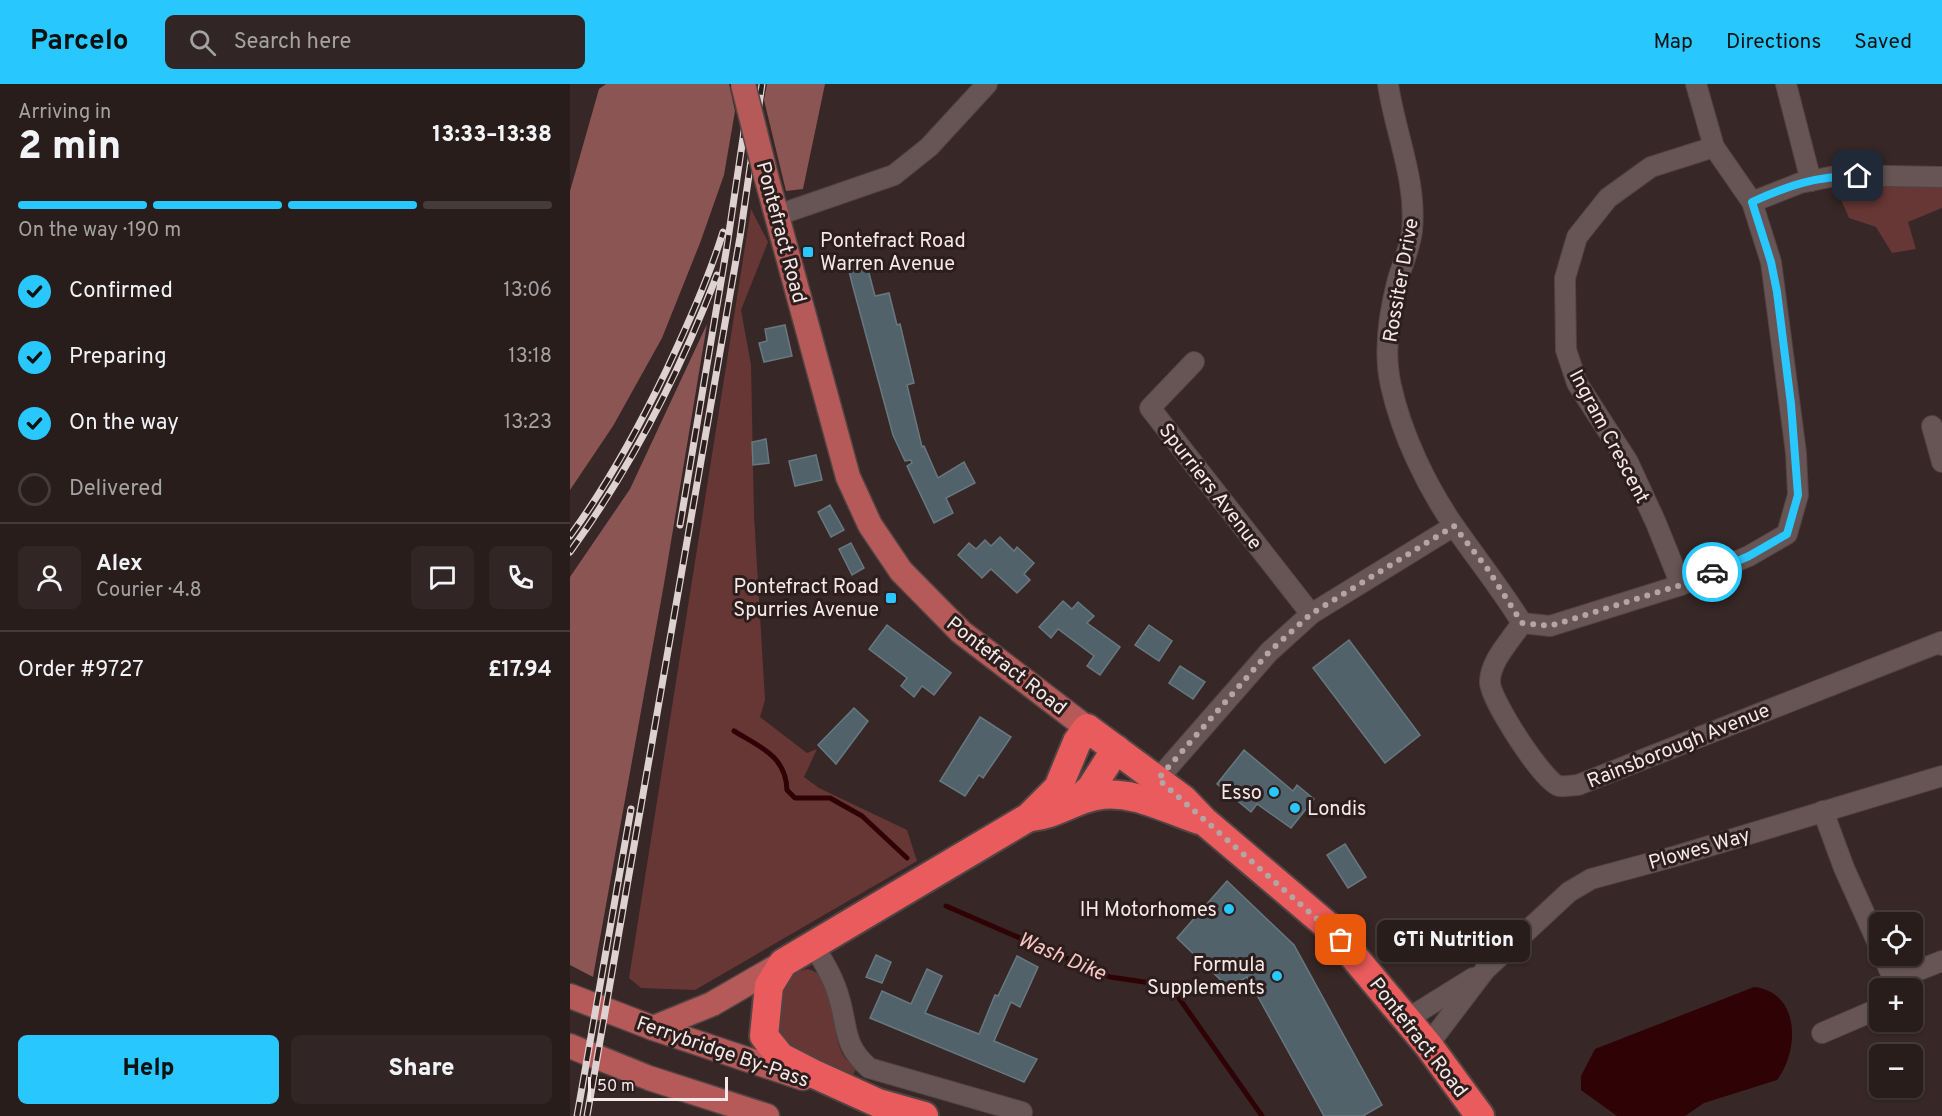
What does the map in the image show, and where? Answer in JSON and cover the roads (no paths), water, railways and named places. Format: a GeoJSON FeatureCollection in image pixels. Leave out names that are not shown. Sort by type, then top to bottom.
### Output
{"type":"FeatureCollection","features":[{"type":"Feature","properties":{"kind":"highway","name":"Pontefract Road"},"geometry":{"type":"LineString","coordinates":[[1087,728],[1183,799],[1204,821],[1329,927],[1428,1045],[1480,1116]]}},
{"type":"Feature","properties":{"kind":"highway"},"geometry":{"type":"LineString","coordinates":[[924,1116],[878,1102],[781,1057],[764,1036],[765,1000],[769,986],[783,963],[1029,817],[1058,788],[1077,742],[1087,728]]}},
{"type":"Feature","properties":{"kind":"highway"},"geometry":{"type":"LineString","coordinates":[[1076,802],[1091,788],[1116,749]]}},
{"type":"Feature","properties":{"kind":"highway"},"geometry":{"type":"LineString","coordinates":[[1029,817],[1045,816],[1076,802],[1106,795],[1137,797],[1204,821]]}},
{"type":"Feature","properties":{"kind":"main road","name":"Pontefract Road"},"geometry":{"type":"LineString","coordinates":[[743,84],[848,477],[870,525],[901,571],[961,632],[1087,728]]}},
{"type":"Feature","properties":{"kind":"main road"},"geometry":{"type":"LineString","coordinates":[[653,1028],[712,1004],[783,963]]}},
{"type":"Feature","properties":{"kind":"main road","name":"Ferrybridge By-Pass"},"geometry":{"type":"LineString","coordinates":[[570,996],[653,1028],[878,1102]]}},
{"type":"Feature","properties":{"kind":"main road"},"geometry":{"type":"LineString","coordinates":[[570,1046],[649,1078],[767,1116]]}},
{"type":"Feature","properties":{"kind":"street"},"geometry":{"type":"LineString","coordinates":[[778,215],[894,175],[929,147],[987,84]]}},
{"type":"Feature","properties":{"kind":"street","name":"Rossiter Drive"},"geometry":{"type":"LineString","coordinates":[[1388,84],[1393,118],[1413,188],[1412,232],[1396,285],[1387,334],[1391,386],[1415,458],[1454,526],[1487,568],[1522,623]]}},
{"type":"Feature","properties":{"kind":"street"},"geometry":{"type":"LineString","coordinates":[[1522,623],[1550,626],[1681,585],[1749,556],[1787,534],[1798,495],[1791,404],[1771,262],[1752,202],[1714,147],[1696,84]]}},
{"type":"Feature","properties":{"kind":"street"},"geometry":{"type":"LineString","coordinates":[[1786,84],[1811,181]]}},
{"type":"Feature","properties":{"kind":"street","name":"Ingram Crescent"},"geometry":{"type":"LineString","coordinates":[[1681,585],[1628,462],[1577,383],[1566,350],[1565,278],[1577,237],[1608,198],[1651,167],[1714,147]]}},
{"type":"Feature","properties":{"kind":"street"},"geometry":{"type":"LineString","coordinates":[[1752,202],[1775,191],[1840,175],[1942,177]]}},
{"type":"Feature","properties":{"kind":"street","name":"Spurriers Avenue"},"geometry":{"type":"LineString","coordinates":[[1194,362],[1150,408],[1311,614]]}},
{"type":"Feature","properties":{"kind":"street"},"geometry":{"type":"LineString","coordinates":[[1932,426],[1942,462]]}},
{"type":"Feature","properties":{"kind":"street"},"geometry":{"type":"LineString","coordinates":[[1158,779],[1269,652],[1311,614],[1454,526]]}},
{"type":"Feature","properties":{"kind":"street","name":"Rainsborough Avenue"},"geometry":{"type":"LineString","coordinates":[[1522,623],[1492,669],[1490,685],[1497,703],[1545,776],[1558,786],[1578,785],[1941,642],[1942,645]]}},
{"type":"Feature","properties":{"kind":"street","name":"Plowes Way"},"geometry":{"type":"LineString","coordinates":[[1428,1045],[1485,970],[1569,892],[1591,879],[1942,776]]}},
{"type":"Feature","properties":{"kind":"street"},"geometry":{"type":"LineString","coordinates":[[1823,811],[1844,868],[1869,924]]}},
{"type":"Feature","properties":{"kind":"street"},"geometry":{"type":"LineString","coordinates":[[814,946],[829,972],[840,1001],[846,1039],[856,1056],[869,1068],[1022,1112]]}},
{"type":"Feature","properties":{"kind":"street"},"geometry":{"type":"LineString","coordinates":[[1906,978],[1942,962]]}},
{"type":"Feature","properties":{"kind":"street","name":"Plowes Way"},"geometry":{"type":"LineString","coordinates":[[1407,1019],[1485,970]]}},
{"type":"Feature","properties":{"kind":"street"},"geometry":{"type":"LineString","coordinates":[[1822,1033],[1869,1013]]}},
{"type":"Feature","properties":{"kind":"waterway","name":"Wash Dike"},"geometry":{"type":"LineString","coordinates":[[734,731],[762,748],[777,761],[786,778],[787,790],[795,798],[830,798],[862,816],[907,858]]}},
{"type":"Feature","properties":{"kind":"waterway","name":"Wash Dike"},"geometry":{"type":"LineString","coordinates":[[946,906],[1110,977],[1151,983],[1174,991],[1262,1116]]}},
{"type":"Feature","properties":{"kind":"railway"},"geometry":{"type":"LineString","coordinates":[[680,525],[727,246],[751,84]]}},
{"type":"Feature","properties":{"kind":"railway"},"geometry":{"type":"LineString","coordinates":[[587,1116],[740,237],[762,84]]}},
{"type":"Feature","properties":{"kind":"railway"},"geometry":{"type":"LineString","coordinates":[[570,536],[610,476],[655,393],[697,303],[723,232]]}},
{"type":"Feature","properties":{"kind":"railway"},"geometry":{"type":"LineString","coordinates":[[570,552],[634,453],[687,348],[717,275]]}},
{"type":"Feature","properties":{"kind":"railway"},"geometry":{"type":"LineString","coordinates":[[577,1116],[631,809]]}},
{"type":"Feature","properties":{"kind":"place","name":"Pontefract Road Warren Avenue"},"geometry":{"type":"Point","coordinates":[808,252]}},
{"type":"Feature","properties":{"kind":"place","name":"Pontefract Road Spurries Avenue"},"geometry":{"type":"Point","coordinates":[891,598]}},
{"type":"Feature","properties":{"kind":"place","name":"Esso"},"geometry":{"type":"Point","coordinates":[1274,792]}},
{"type":"Feature","properties":{"kind":"place","name":"Londis"},"geometry":{"type":"Point","coordinates":[1295,808]}},
{"type":"Feature","properties":{"kind":"place","name":"IH Motorhomes"},"geometry":{"type":"Point","coordinates":[1229,909]}},
{"type":"Feature","properties":{"kind":"place","name":"GTi Nutrition"},"geometry":{"type":"Point","coordinates":[1341,940]}},
{"type":"Feature","properties":{"kind":"place","name":"Formula Supplements"},"geometry":{"type":"Point","coordinates":[1277,976]}}]}
